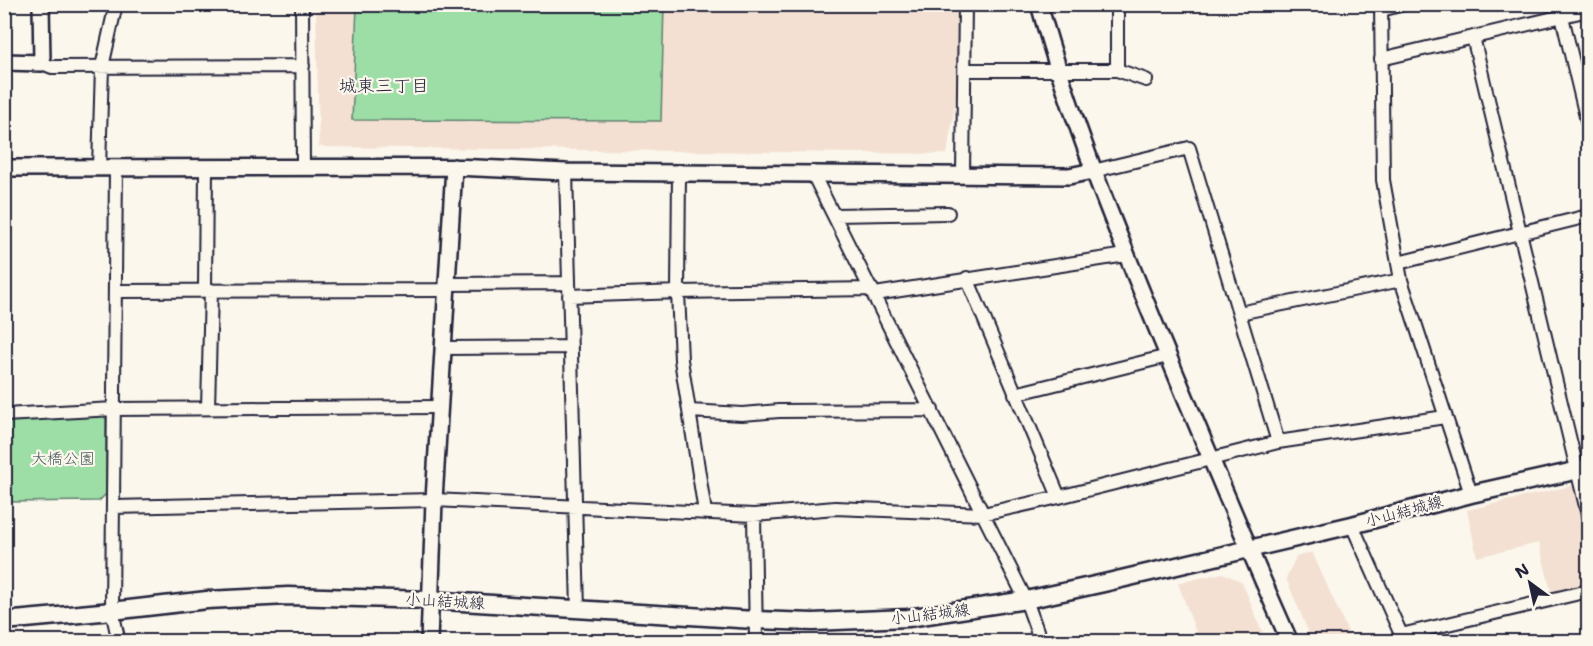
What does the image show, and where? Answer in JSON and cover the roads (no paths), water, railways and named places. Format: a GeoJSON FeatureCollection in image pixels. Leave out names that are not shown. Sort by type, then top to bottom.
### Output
{"type":"FeatureCollection","features":[{"type":"Feature","properties":{"kind":"main road","name":"小山結城線"},"geometry":{"type":"LineString","coordinates":[[4,621],[207,600],[288,596],[429,600],[755,620],[813,622],[909,618],[1026,600],[1583,469]]}},
{"type":"Feature","properties":{"kind":"street"},"geometry":{"type":"LineString","coordinates":[[41,4],[42,63]]}},
{"type":"Feature","properties":{"kind":"street"},"geometry":{"type":"LineString","coordinates":[[99,168],[102,67],[116,4]]}},
{"type":"Feature","properties":{"kind":"street"},"geometry":{"type":"LineString","coordinates":[[302,4],[303,168]]}},
{"type":"Feature","properties":{"kind":"street"},"geometry":{"type":"LineString","coordinates":[[963,174],[965,4]]}},
{"type":"Feature","properties":{"kind":"street"},"geometry":{"type":"LineString","coordinates":[[1039,4],[1057,70],[1126,255],[1248,549],[1290,642]]}},
{"type":"Feature","properties":{"kind":"street"},"geometry":{"type":"LineString","coordinates":[[1117,4],[1117,70]]}},
{"type":"Feature","properties":{"kind":"street"},"geometry":{"type":"LineString","coordinates":[[1404,4],[1381,7],[1383,180],[1401,280],[1471,494]]}},
{"type":"Feature","properties":{"kind":"street"},"geometry":{"type":"LineString","coordinates":[[1382,59],[1473,37],[1560,10],[1588,10]]}},
{"type":"Feature","properties":{"kind":"street"},"geometry":{"type":"LineString","coordinates":[[1560,10],[1588,125]]}},
{"type":"Feature","properties":{"kind":"street"},"geometry":{"type":"LineString","coordinates":[[1473,37],[1520,233],[1583,469],[1588,515]]}},
{"type":"Feature","properties":{"kind":"street"},"geometry":{"type":"LineString","coordinates":[[4,62],[42,63],[52,68],[303,66]]}},
{"type":"Feature","properties":{"kind":"street"},"geometry":{"type":"LineString","coordinates":[[965,70],[1117,70],[1146,80]]}},
{"type":"Feature","properties":{"kind":"street"},"geometry":{"type":"LineString","coordinates":[[4,168],[454,167],[566,172],[812,172],[1069,176],[1189,148],[1278,442]]}},
{"type":"Feature","properties":{"kind":"street"},"geometry":{"type":"LineString","coordinates":[[429,642],[434,501],[454,167]]}},
{"type":"Feature","properties":{"kind":"street"},"geometry":{"type":"LineString","coordinates":[[116,168],[112,611],[119,642]]}},
{"type":"Feature","properties":{"kind":"street"},"geometry":{"type":"LineString","coordinates":[[206,169],[208,408]]}},
{"type":"Feature","properties":{"kind":"street"},"geometry":{"type":"LineString","coordinates":[[679,171],[678,292],[681,360],[705,512]]}},
{"type":"Feature","properties":{"kind":"street"},"geometry":{"type":"LineString","coordinates":[[566,172],[578,609]]}},
{"type":"Feature","properties":{"kind":"street"},"geometry":{"type":"LineString","coordinates":[[812,172],[1026,600],[1041,642]]}},
{"type":"Feature","properties":{"kind":"street"},"geometry":{"type":"LineString","coordinates":[[834,215],[948,213]]}},
{"type":"Feature","properties":{"kind":"street"},"geometry":{"type":"LineString","coordinates":[[1398,263],[1588,216]]}},
{"type":"Feature","properties":{"kind":"street"},"geometry":{"type":"LineString","coordinates":[[116,291],[447,287],[678,292],[873,291],[1126,255]]}},
{"type":"Feature","properties":{"kind":"street"},"geometry":{"type":"LineString","coordinates":[[967,278],[1059,497]]}},
{"type":"Feature","properties":{"kind":"street"},"geometry":{"type":"LineString","coordinates":[[1239,313],[1401,280]]}},
{"type":"Feature","properties":{"kind":"street"},"geometry":{"type":"LineString","coordinates":[[444,348],[571,347]]}},
{"type":"Feature","properties":{"kind":"street"},"geometry":{"type":"LineString","coordinates":[[1015,394],[1168,356]]}},
{"type":"Feature","properties":{"kind":"street"},"geometry":{"type":"LineString","coordinates":[[4,415],[114,409],[440,407]]}},
{"type":"Feature","properties":{"kind":"street"},"geometry":{"type":"LineString","coordinates":[[690,411],[742,414],[779,411],[933,410]]}},
{"type":"Feature","properties":{"kind":"street"},"geometry":{"type":"LineString","coordinates":[[113,507],[434,501],[754,515],[835,508],[983,514],[1278,442],[1445,417]]}},
{"type":"Feature","properties":{"kind":"street"},"geometry":{"type":"LineString","coordinates":[[754,515],[756,642]]}},
{"type":"Feature","properties":{"kind":"street"},"geometry":{"type":"LineString","coordinates":[[1352,525],[1402,638],[1588,591]]}},
{"type":"Feature","properties":{"kind":"district","name":"城東三丁目"},"geometry":{"type":"Point","coordinates":[384,86]}},
{"type":"Feature","properties":{"kind":"park label","name":"大橋公園"},"geometry":{"type":"Point","coordinates":[63,458]}}]}
